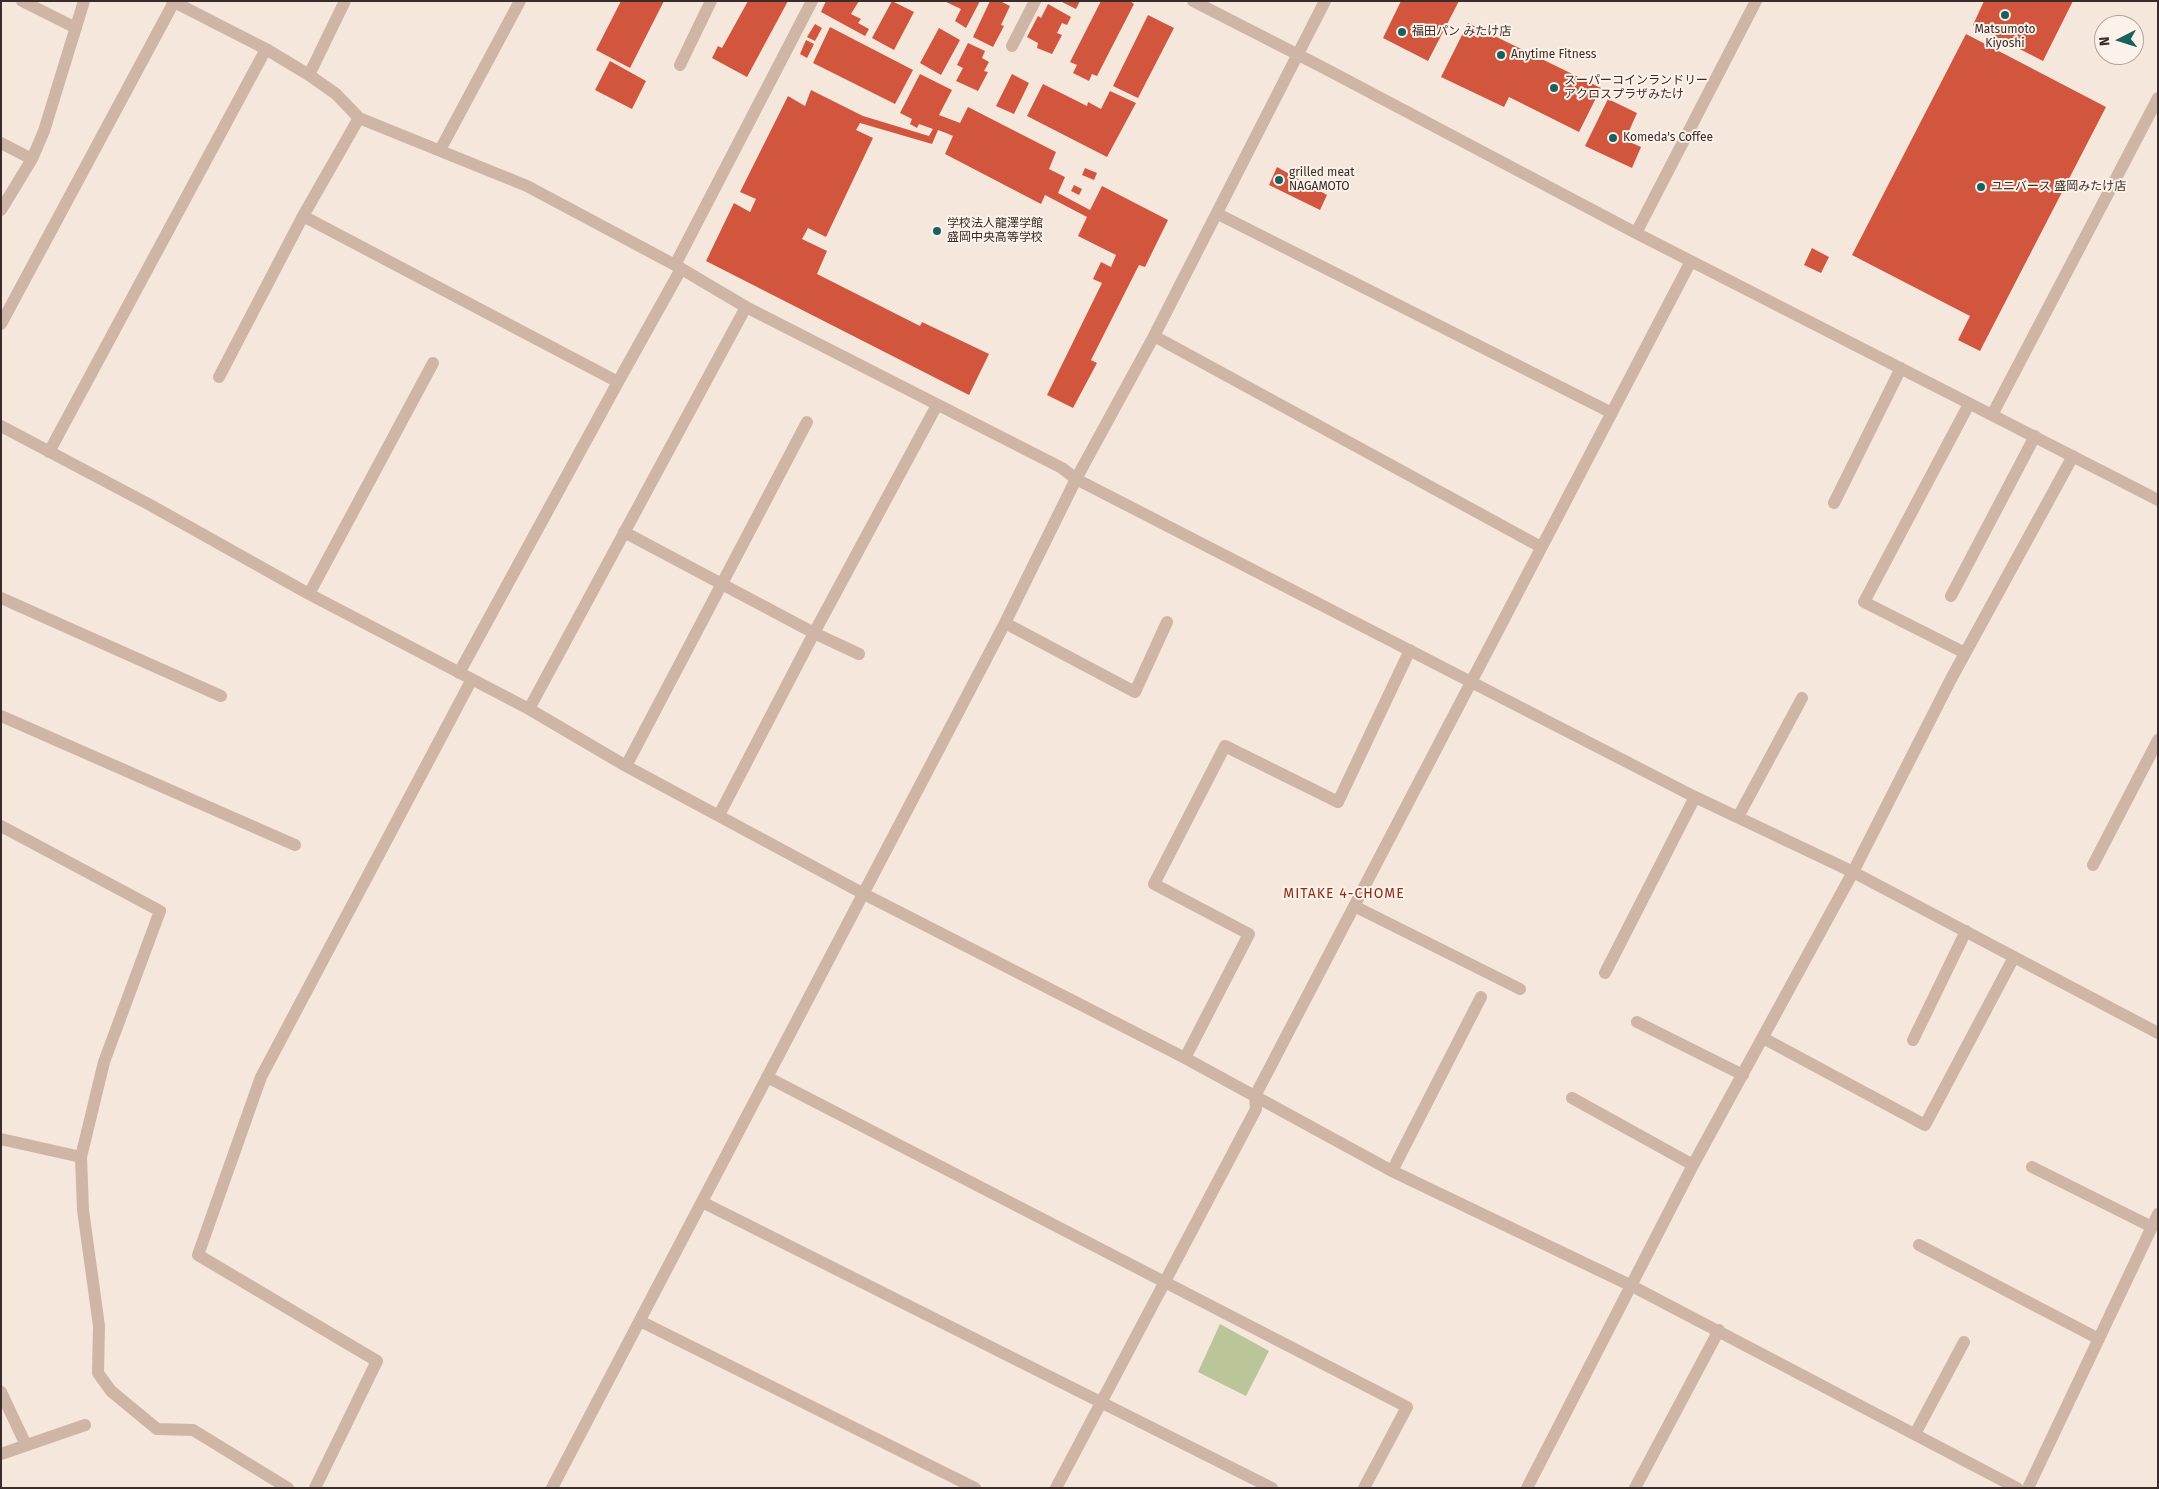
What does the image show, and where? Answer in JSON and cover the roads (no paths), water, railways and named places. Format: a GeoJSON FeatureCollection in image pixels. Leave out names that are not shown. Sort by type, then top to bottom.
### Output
{"type":"FeatureCollection","features":[{"type":"Feature","properties":{"kind":"street"},"geometry":{"type":"LineString","coordinates":[[22,1],[76,28]]}},
{"type":"Feature","properties":{"kind":"street"},"geometry":{"type":"LineString","coordinates":[[1,210],[32,159],[44,131],[84,1]]}},
{"type":"Feature","properties":{"kind":"street"},"geometry":{"type":"LineString","coordinates":[[309,75],[345,1]]}},
{"type":"Feature","properties":{"kind":"street"},"geometry":{"type":"LineString","coordinates":[[440,150],[520,1]]}},
{"type":"Feature","properties":{"kind":"street"},"geometry":{"type":"LineString","coordinates":[[680,65],[711,1]]}},
{"type":"Feature","properties":{"kind":"street"},"geometry":{"type":"LineString","coordinates":[[459,673],[618,382],[812,1]]}},
{"type":"Feature","properties":{"kind":"street"},"geometry":{"type":"LineString","coordinates":[[1012,46],[1035,1]]}},
{"type":"Feature","properties":{"kind":"street"},"geometry":{"type":"LineString","coordinates":[[1193,1],[1636,233],[2158,500]]}},
{"type":"Feature","properties":{"kind":"street"},"geometry":{"type":"LineString","coordinates":[[552,1488],[864,894],[1076,479],[1218,214],[1325,1]]}},
{"type":"Feature","properties":{"kind":"street"},"geometry":{"type":"LineString","coordinates":[[1636,233],[1756,1]]}},
{"type":"Feature","properties":{"kind":"street"},"geometry":{"type":"LineString","coordinates":[[1,324],[173,2],[266,49],[309,75],[336,94],[359,118],[527,186],[678,267],[746,307],[1062,468],[1076,479],[1695,797],[1853,872],[2158,1033]]}},
{"type":"Feature","properties":{"kind":"street"},"geometry":{"type":"LineString","coordinates":[[49,452],[266,49]]}},
{"type":"Feature","properties":{"kind":"street"},"geometry":{"type":"LineString","coordinates":[[1992,415],[2158,98]]}},
{"type":"Feature","properties":{"kind":"street"},"geometry":{"type":"LineString","coordinates":[[219,376],[303,216],[359,118]]}},
{"type":"Feature","properties":{"kind":"street"},"geometry":{"type":"LineString","coordinates":[[1,143],[32,159]]}},
{"type":"Feature","properties":{"kind":"street"},"geometry":{"type":"LineString","coordinates":[[1218,214],[1612,413]]}},
{"type":"Feature","properties":{"kind":"street"},"geometry":{"type":"LineString","coordinates":[[303,216],[618,382]]}},
{"type":"Feature","properties":{"kind":"street"},"geometry":{"type":"LineString","coordinates":[[1056,1488],[1256,1109],[1255,1096],[1691,261]]}},
{"type":"Feature","properties":{"kind":"street"},"geometry":{"type":"LineString","coordinates":[[529,709],[746,307]]}},
{"type":"Feature","properties":{"kind":"street"},"geometry":{"type":"LineString","coordinates":[[1154,336],[1542,547]]}},
{"type":"Feature","properties":{"kind":"street"},"geometry":{"type":"LineString","coordinates":[[309,594],[433,363]]}},
{"type":"Feature","properties":{"kind":"street"},"geometry":{"type":"LineString","coordinates":[[1834,502],[1901,368]]}},
{"type":"Feature","properties":{"kind":"street"},"geometry":{"type":"LineString","coordinates":[[1965,653],[1864,602],[1969,404]]}},
{"type":"Feature","properties":{"kind":"street"},"geometry":{"type":"LineString","coordinates":[[719,815],[814,633],[937,405]]}},
{"type":"Feature","properties":{"kind":"street"},"geometry":{"type":"LineString","coordinates":[[626,766],[807,422]]}},
{"type":"Feature","properties":{"kind":"street"},"geometry":{"type":"LineString","coordinates":[[1,426],[309,594],[529,709],[626,766],[864,894],[1185,1058],[1392,1171],[1720,1330],[2016,1488]]}},
{"type":"Feature","properties":{"kind":"street"},"geometry":{"type":"LineString","coordinates":[[1951,596],[2035,436]]}},
{"type":"Feature","properties":{"kind":"street"},"geometry":{"type":"LineString","coordinates":[[1527,1488],[1694,1165],[1853,872],[1965,653],[2072,456]]}},
{"type":"Feature","properties":{"kind":"street"},"geometry":{"type":"LineString","coordinates":[[624,532],[814,633],[859,654]]}},
{"type":"Feature","properties":{"kind":"street"},"geometry":{"type":"LineString","coordinates":[[1,598],[221,696]]}},
{"type":"Feature","properties":{"kind":"street"},"geometry":{"type":"LineString","coordinates":[[1004,623],[1135,692],[1167,622]]}},
{"type":"Feature","properties":{"kind":"street"},"geometry":{"type":"LineString","coordinates":[[1185,1058],[1249,934],[1154,884],[1225,746],[1338,802],[1410,650]]}},
{"type":"Feature","properties":{"kind":"street"},"geometry":{"type":"LineString","coordinates":[[315,1488],[377,1360],[198,1255],[261,1077],[472,679]]}},
{"type":"Feature","properties":{"kind":"street"},"geometry":{"type":"LineString","coordinates":[[1738,817],[1802,698]]}},
{"type":"Feature","properties":{"kind":"street"},"geometry":{"type":"LineString","coordinates":[[1,716],[295,845]]}},
{"type":"Feature","properties":{"kind":"street"},"geometry":{"type":"LineString","coordinates":[[2093,865],[2158,740]]}},
{"type":"Feature","properties":{"kind":"street"},"geometry":{"type":"LineString","coordinates":[[1605,973],[1695,797]]}},
{"type":"Feature","properties":{"kind":"street"},"geometry":{"type":"LineString","coordinates":[[1,826],[160,911],[104,1062],[81,1157],[83,1210],[99,1326],[98,1373],[111,1391],[157,1429],[193,1430],[288,1488]]}},
{"type":"Feature","properties":{"kind":"street"},"geometry":{"type":"LineString","coordinates":[[1354,906],[1520,989]]}},
{"type":"Feature","properties":{"kind":"street"},"geometry":{"type":"LineString","coordinates":[[1913,1040],[1966,931]]}},
{"type":"Feature","properties":{"kind":"street"},"geometry":{"type":"LineString","coordinates":[[1763,1038],[1926,1125],[2014,957]]}},
{"type":"Feature","properties":{"kind":"street"},"geometry":{"type":"LineString","coordinates":[[1392,1171],[1481,998]]}},
{"type":"Feature","properties":{"kind":"street"},"geometry":{"type":"LineString","coordinates":[[1637,1022],[1743,1075]]}},
{"type":"Feature","properties":{"kind":"street"},"geometry":{"type":"LineString","coordinates":[[767,1077],[1407,1407],[1364,1488]]}},
{"type":"Feature","properties":{"kind":"street"},"geometry":{"type":"LineString","coordinates":[[1572,1098],[1694,1165]]}},
{"type":"Feature","properties":{"kind":"street"},"geometry":{"type":"LineString","coordinates":[[1,1139],[81,1157]]}},
{"type":"Feature","properties":{"kind":"street"},"geometry":{"type":"LineString","coordinates":[[2032,1167],[2152,1227]]}},
{"type":"Feature","properties":{"kind":"street"},"geometry":{"type":"LineString","coordinates":[[702,1202],[1272,1488]]}},
{"type":"Feature","properties":{"kind":"street"},"geometry":{"type":"LineString","coordinates":[[2028,1488],[2158,1214]]}},
{"type":"Feature","properties":{"kind":"street"},"geometry":{"type":"LineString","coordinates":[[1919,1245],[2099,1339]]}},
{"type":"Feature","properties":{"kind":"street"},"geometry":{"type":"LineString","coordinates":[[640,1321],[975,1488]]}},
{"type":"Feature","properties":{"kind":"street"},"geometry":{"type":"LineString","coordinates":[[1635,1488],[1720,1330]]}},
{"type":"Feature","properties":{"kind":"street"},"geometry":{"type":"LineString","coordinates":[[1915,1434],[1964,1342]]}},
{"type":"Feature","properties":{"kind":"street"},"geometry":{"type":"LineString","coordinates":[[1,1392],[26,1445]]}},
{"type":"Feature","properties":{"kind":"street"},"geometry":{"type":"LineString","coordinates":[[1,1454],[85,1425]]}},
{"type":"Feature","properties":{"kind":"place","name":"Matsumoto Kiyoshi"},"geometry":{"type":"Point","coordinates":[2005,15]}},
{"type":"Feature","properties":{"kind":"place","name":"福田パン みたけ店"},"geometry":{"type":"Point","coordinates":[1402,32]}},
{"type":"Feature","properties":{"kind":"place","name":"Anytime Fitness"},"geometry":{"type":"Point","coordinates":[1501,55]}},
{"type":"Feature","properties":{"kind":"place","name":"スーパーコインランドリー アクロスプラザみたけ"},"geometry":{"type":"Point","coordinates":[1554,88]}},
{"type":"Feature","properties":{"kind":"place","name":"Komeda's Coffee"},"geometry":{"type":"Point","coordinates":[1613,138]}},
{"type":"Feature","properties":{"kind":"place","name":"grilled meat NAGAMOTO"},"geometry":{"type":"Point","coordinates":[1279,180]}},
{"type":"Feature","properties":{"kind":"place","name":"ユニバース 盛岡みたけ店"},"geometry":{"type":"Point","coordinates":[1981,187]}},
{"type":"Feature","properties":{"kind":"place","name":"学校法人龍澤学館 盛岡中央高等学校"},"geometry":{"type":"Point","coordinates":[937,231]}},
{"type":"Feature","properties":{"kind":"district","name":"MITAKE 4-CHOME"},"geometry":{"type":"Point","coordinates":[1344,894]}}]}
